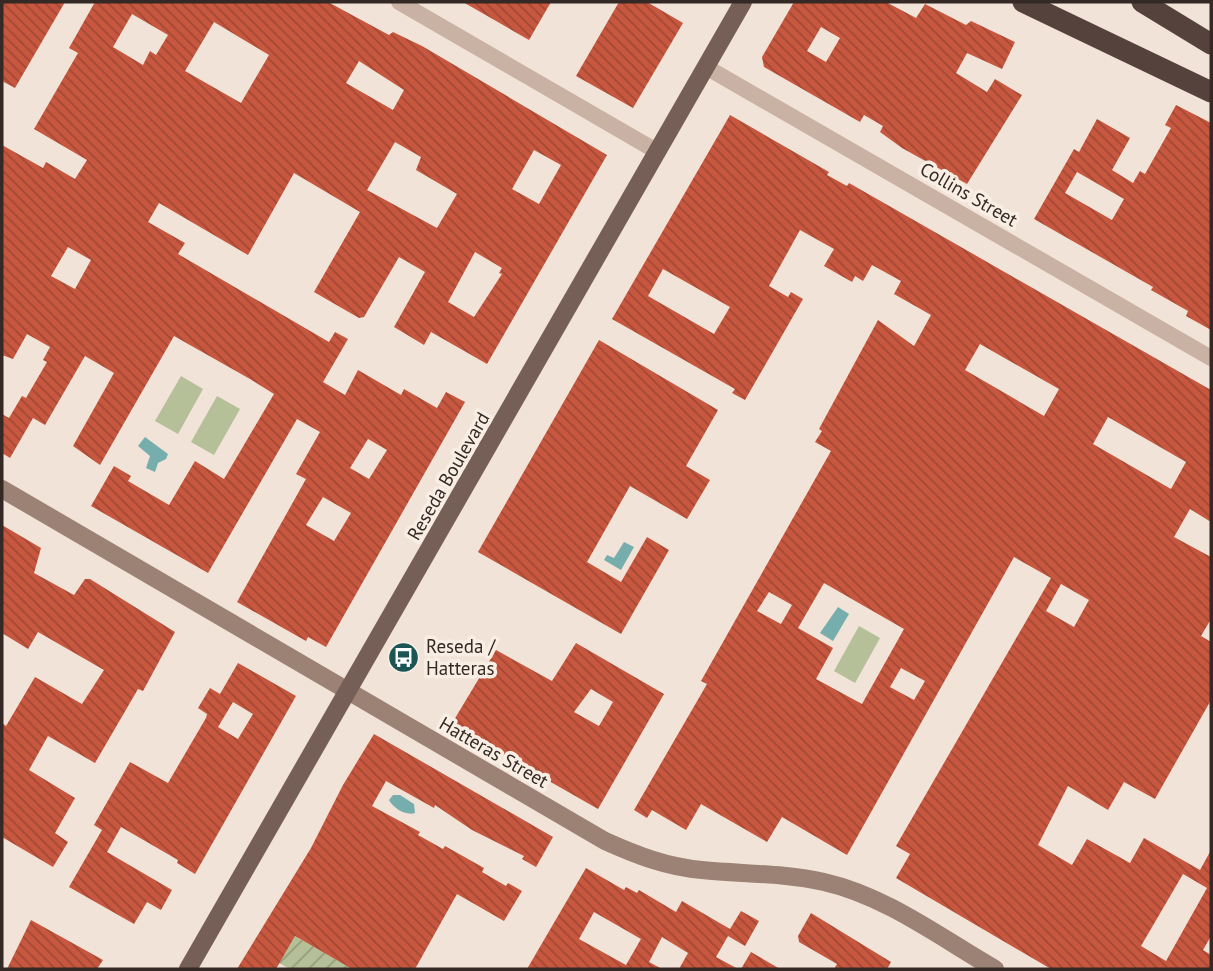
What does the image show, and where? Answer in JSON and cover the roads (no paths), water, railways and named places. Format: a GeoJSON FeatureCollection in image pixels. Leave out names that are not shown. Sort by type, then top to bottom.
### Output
{"type":"FeatureCollection","features":[{"type":"Feature","properties":{"kind":"highway"},"geometry":{"type":"LineString","coordinates":[[1023,2],[1211,92]]}},
{"type":"Feature","properties":{"kind":"highway"},"geometry":{"type":"LineString","coordinates":[[1142,2],[1211,44]]}},
{"type":"Feature","properties":{"kind":"main road","name":"Reseda Boulevard"},"geometry":{"type":"LineString","coordinates":[[188,969],[743,2]]}},
{"type":"Feature","properties":{"kind":"street"},"geometry":{"type":"LineString","coordinates":[[399,2],[658,152]]}},
{"type":"Feature","properties":{"kind":"street","name":"Collins Street"},"geometry":{"type":"LineString","coordinates":[[706,67],[1211,358]]}},
{"type":"Feature","properties":{"kind":"street","name":"Hatteras Street"},"geometry":{"type":"LineString","coordinates":[[2,489],[348,692],[635,855],[699,870],[769,874],[842,886],[879,902],[995,969]]}},
{"type":"Feature","properties":{"kind":"water"},"geometry":{"type":"Polygon","coordinates":[[[145,437],[168,454],[166,459],[158,463],[155,472],[146,468],[150,456],[138,446],[145,437]]]}},
{"type":"Feature","properties":{"kind":"water"},"geometry":{"type":"Polygon","coordinates":[[[624,542],[634,547],[621,570],[604,560],[607,555],[614,558],[624,542]]]}},
{"type":"Feature","properties":{"kind":"water"},"geometry":{"type":"Polygon","coordinates":[[[838,607],[849,614],[833,641],[820,633],[838,607]]]}},
{"type":"Feature","properties":{"kind":"water"},"geometry":{"type":"Polygon","coordinates":[[[393,795],[400,795],[414,804],[415,813],[397,808],[389,800],[393,795]]]}},
{"type":"Feature","properties":{"kind":"place","name":"Reseda / Hatteras"},"geometry":{"type":"Point","coordinates":[403,657]}}]}
